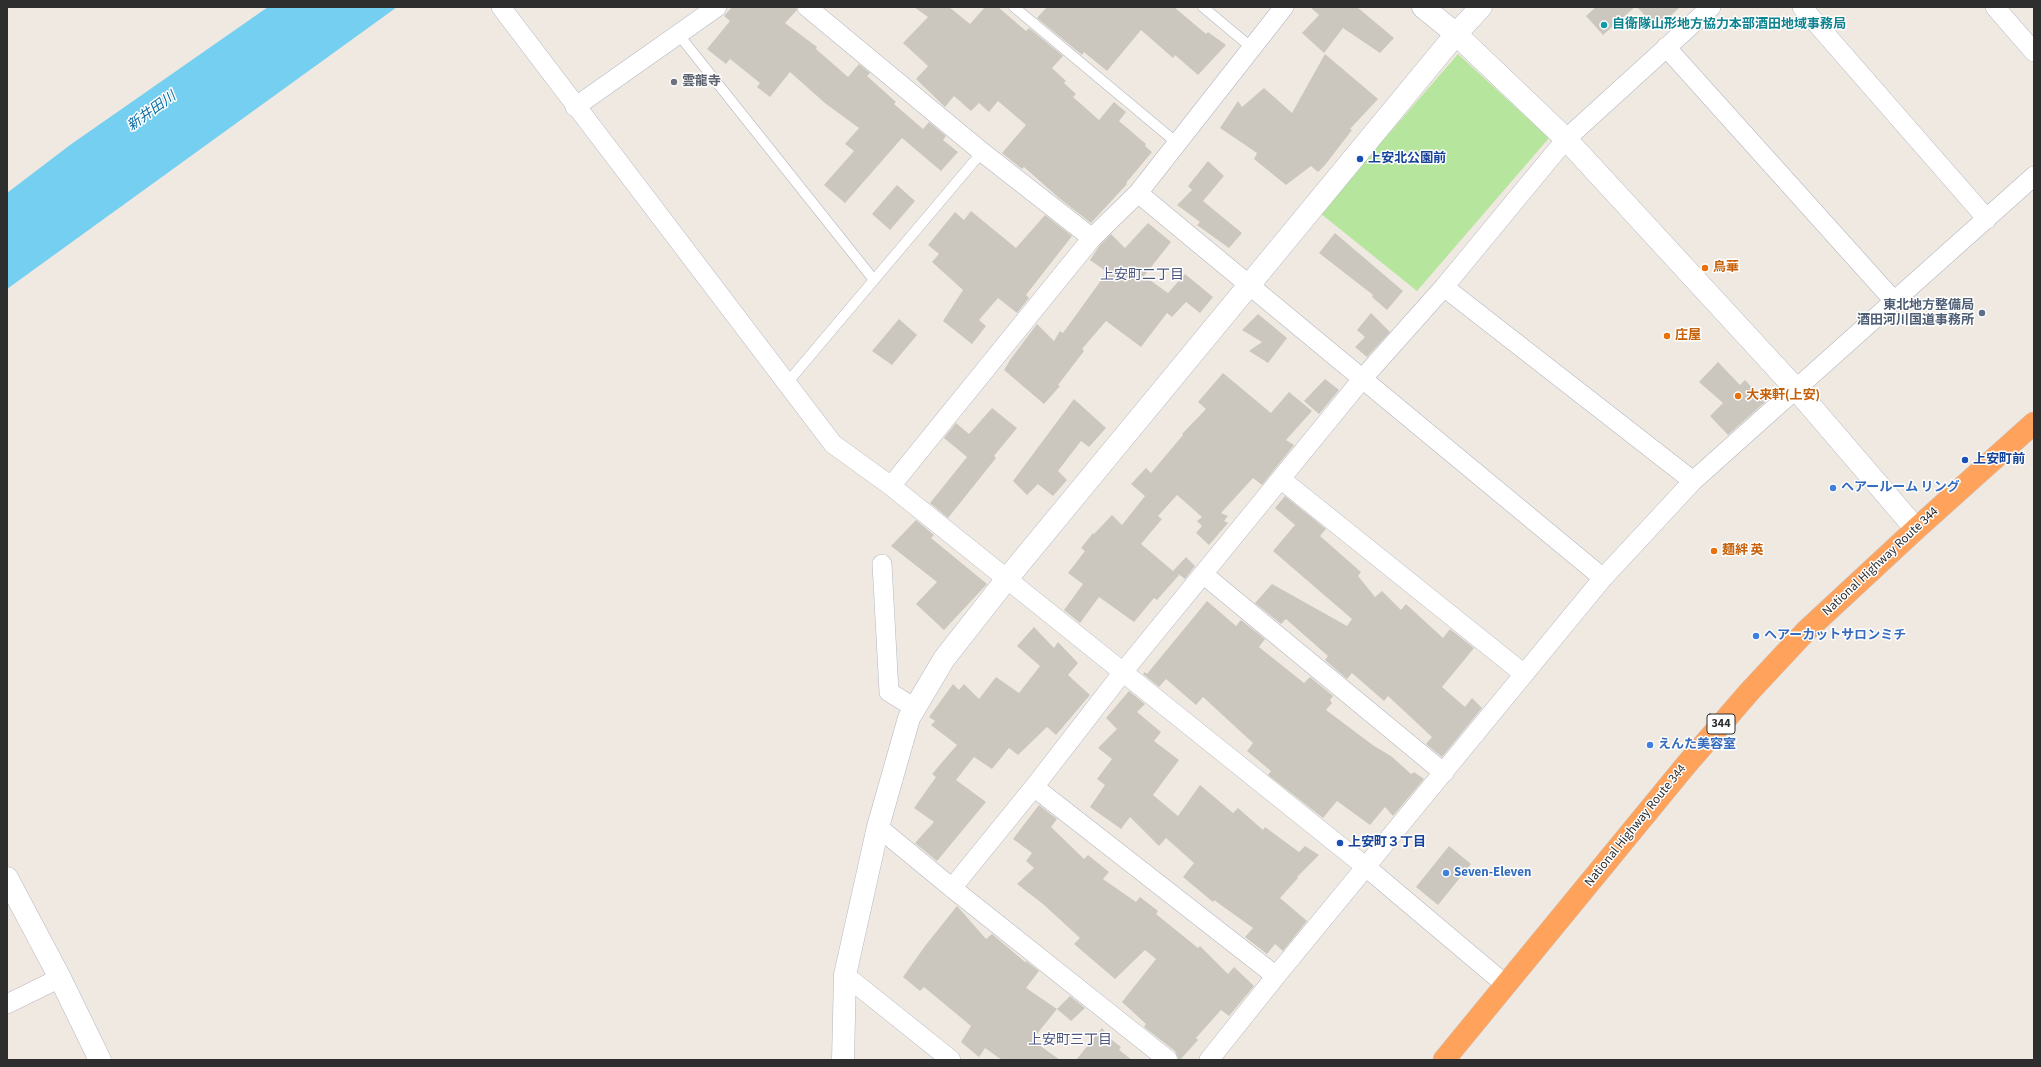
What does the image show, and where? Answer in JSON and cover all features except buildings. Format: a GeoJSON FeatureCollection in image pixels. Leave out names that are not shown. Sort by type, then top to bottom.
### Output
{"type":"FeatureCollection","features":[{"type":"Feature","properties":{"kind":"highway","name":"National Highway Route 344"},"geometry":{"type":"LineString","coordinates":[[1444,1060],[1686,765],[1750,691],[1806,632],[1916,529],[2034,423]]}},
{"type":"Feature","properties":{"kind":"street"},"geometry":{"type":"LineString","coordinates":[[501,7],[575,107],[833,444],[892,486],[1006,580],[1366,867],[1506,985]]}},
{"type":"Feature","properties":{"kind":"street"},"geometry":{"type":"LineString","coordinates":[[575,107],[717,7]]}},
{"type":"Feature","properties":{"kind":"street"},"geometry":{"type":"LineString","coordinates":[[807,7],[982,152],[1092,238]]}},
{"type":"Feature","properties":{"kind":"street"},"geometry":{"type":"LineString","coordinates":[[892,486],[1092,238],[1138,193],[1284,7]]}},
{"type":"Feature","properties":{"kind":"street"},"geometry":{"type":"LineString","coordinates":[[1424,7],[1456,34],[1566,139],[1796,390],[1916,529]]}},
{"type":"Feature","properties":{"kind":"street"},"geometry":{"type":"LineString","coordinates":[[844,1060],[845,975],[878,827],[909,718],[944,659],[1006,580],[1456,34],[1481,7]]}},
{"type":"Feature","properties":{"kind":"street"},"geometry":{"type":"LineString","coordinates":[[952,888],[1034,787],[1123,672],[1282,480],[1363,378],[1444,288],[1566,139],[1711,7]]}},
{"type":"Feature","properties":{"kind":"street"},"geometry":{"type":"LineString","coordinates":[[1802,7],[1987,219]]}},
{"type":"Feature","properties":{"kind":"street"},"geometry":{"type":"LineString","coordinates":[[1996,7],[2034,52]]}},
{"type":"Feature","properties":{"kind":"street"},"geometry":{"type":"LineString","coordinates":[[1666,47],[1895,302]]}},
{"type":"Feature","properties":{"kind":"street"},"geometry":{"type":"LineString","coordinates":[[1209,1060],[1276,976],[1603,578],[1693,481],[1895,302],[2034,176]]}},
{"type":"Feature","properties":{"kind":"street"},"geometry":{"type":"LineString","coordinates":[[1138,193],[1603,578]]}},
{"type":"Feature","properties":{"kind":"street"},"geometry":{"type":"LineString","coordinates":[[1444,288],[1693,481]]}},
{"type":"Feature","properties":{"kind":"street"},"geometry":{"type":"LineString","coordinates":[[1282,480],[1524,674]]}},
{"type":"Feature","properties":{"kind":"street"},"geometry":{"type":"LineString","coordinates":[[882,564],[889,692],[915,708]]}},
{"type":"Feature","properties":{"kind":"street"},"geometry":{"type":"LineString","coordinates":[[1203,574],[1444,773]]}},
{"type":"Feature","properties":{"kind":"street"},"geometry":{"type":"LineString","coordinates":[[1034,787],[1276,976]]}},
{"type":"Feature","properties":{"kind":"street"},"geometry":{"type":"LineString","coordinates":[[878,827],[952,888],[1168,1060]]}},
{"type":"Feature","properties":{"kind":"street"},"geometry":{"type":"LineString","coordinates":[[7,878],[60,978],[100,1060]]}},
{"type":"Feature","properties":{"kind":"street"},"geometry":{"type":"LineString","coordinates":[[845,975],[951,1060]]}},
{"type":"Feature","properties":{"kind":"street"},"geometry":{"type":"LineString","coordinates":[[7,1004],[60,978]]}},
{"type":"Feature","properties":{"kind":"lane"},"geometry":{"type":"LineString","coordinates":[[1014,7],[1177,143]]}},
{"type":"Feature","properties":{"kind":"lane"},"geometry":{"type":"LineString","coordinates":[[1203,7],[1252,48]]}},
{"type":"Feature","properties":{"kind":"lane"},"geometry":{"type":"LineString","coordinates":[[679,35],[874,280]]}},
{"type":"Feature","properties":{"kind":"lane"},"geometry":{"type":"LineString","coordinates":[[787,383],[982,152]]}},
{"type":"Feature","properties":{"kind":"green space"},"geometry":{"type":"Polygon","coordinates":[[[1458,54],[1549,138],[1417,291],[1320,213],[1458,54]]]}},
{"type":"Feature","properties":{"kind":"water","name":"新井田川"},"geometry":{"type":"Polygon","coordinates":[[[268,7],[397,7],[7,289],[7,193],[70,145],[268,7]]]}},
{"type":"Feature","properties":{"kind":"place","name":"自衛隊山形地方協力本部酒田地域事務局"},"geometry":{"type":"Point","coordinates":[1604,25]}},
{"type":"Feature","properties":{"kind":"place","name":"雲龍寺"},"geometry":{"type":"Point","coordinates":[674,82]}},
{"type":"Feature","properties":{"kind":"place","name":"上安北公園前"},"geometry":{"type":"Point","coordinates":[1360,159]}},
{"type":"Feature","properties":{"kind":"place","name":"鳥華"},"geometry":{"type":"Point","coordinates":[1705,268]}},
{"type":"Feature","properties":{"kind":"place","name":"東北地方整備局 酒田河川国道事務所"},"geometry":{"type":"Point","coordinates":[1982,313]}},
{"type":"Feature","properties":{"kind":"place","name":"庄屋"},"geometry":{"type":"Point","coordinates":[1667,336]}},
{"type":"Feature","properties":{"kind":"place","name":"大来軒(上安)"},"geometry":{"type":"Point","coordinates":[1738,396]}},
{"type":"Feature","properties":{"kind":"place","name":"上安町前"},"geometry":{"type":"Point","coordinates":[1965,460]}},
{"type":"Feature","properties":{"kind":"place","name":"ヘアールーム リング"},"geometry":{"type":"Point","coordinates":[1833,488]}},
{"type":"Feature","properties":{"kind":"place","name":"麺絆 英"},"geometry":{"type":"Point","coordinates":[1714,551]}},
{"type":"Feature","properties":{"kind":"place","name":"ヘアーカットサロンミチ"},"geometry":{"type":"Point","coordinates":[1756,636]}},
{"type":"Feature","properties":{"kind":"place","name":"えんた美容室"},"geometry":{"type":"Point","coordinates":[1650,745]}},
{"type":"Feature","properties":{"kind":"place","name":"上安町３丁目"},"geometry":{"type":"Point","coordinates":[1340,843]}},
{"type":"Feature","properties":{"kind":"place","name":"Seven-Eleven"},"geometry":{"type":"Point","coordinates":[1446,873]}},
{"type":"Feature","properties":{"kind":"district","name":"上安町二丁目"},"geometry":{"type":"Point","coordinates":[1142,276]}},
{"type":"Feature","properties":{"kind":"district","name":"上安町三丁目"},"geometry":{"type":"Point","coordinates":[1070,1041]}}]}
